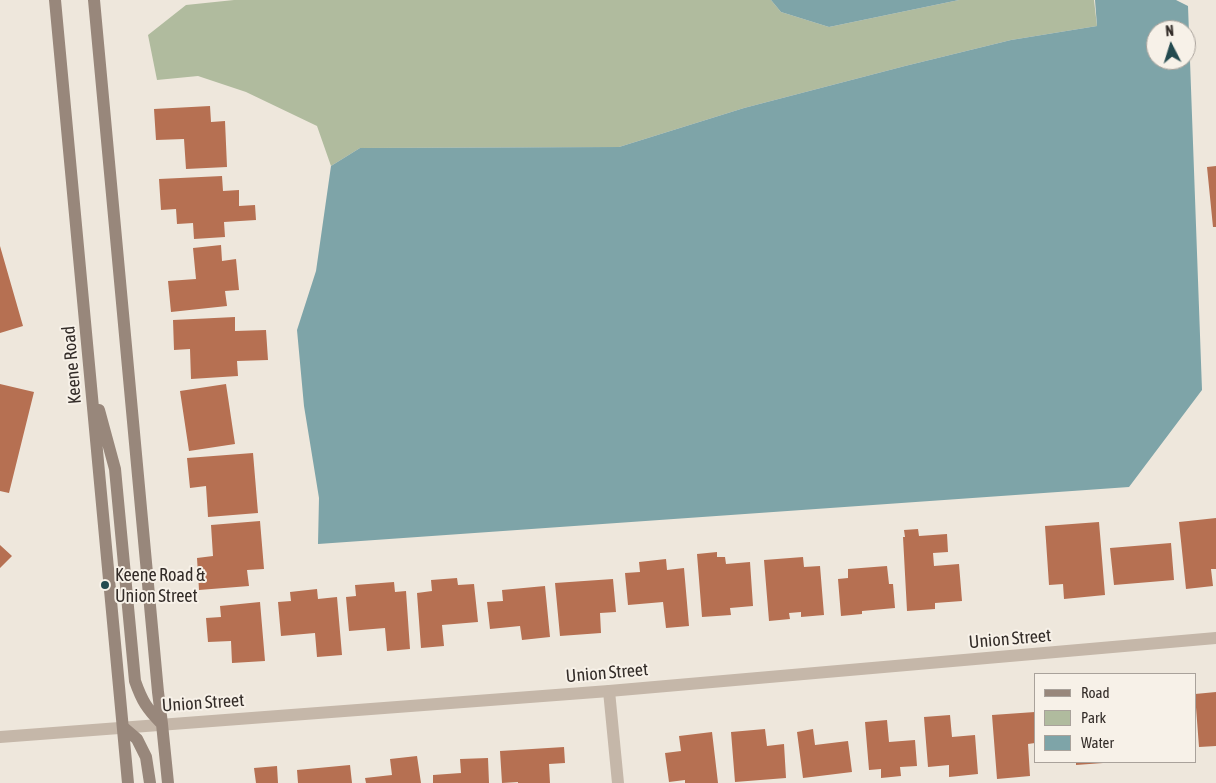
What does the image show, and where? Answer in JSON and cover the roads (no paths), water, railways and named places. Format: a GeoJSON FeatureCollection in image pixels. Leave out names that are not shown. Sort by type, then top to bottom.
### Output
{"type":"FeatureCollection","features":[{"type":"Feature","properties":{"kind":"main road","name":"Keene Road"},"geometry":{"type":"LineString","coordinates":[[55,0],[128,783]]}},
{"type":"Feature","properties":{"kind":"main road"},"geometry":{"type":"LineString","coordinates":[[94,0],[168,783]]}},
{"type":"Feature","properties":{"kind":"main road"},"geometry":{"type":"LineString","coordinates":[[90,374],[115,469],[135,680],[148,710],[162,724]]}},
{"type":"Feature","properties":{"kind":"main road"},"geometry":{"type":"LineString","coordinates":[[123,727],[137,739],[146,757],[150,783]]}},
{"type":"Feature","properties":{"kind":"street","name":"Union Street"},"geometry":{"type":"LineString","coordinates":[[0,736],[609,691],[1216,638]]}},
{"type":"Feature","properties":{"kind":"street"},"geometry":{"type":"LineString","coordinates":[[609,691],[618,783]]}},
{"type":"Feature","properties":{"kind":"water"},"geometry":{"type":"Polygon","coordinates":[[[771,0],[959,0],[829,27],[781,12],[771,0]]]}},
{"type":"Feature","properties":{"kind":"water"},"geometry":{"type":"Polygon","coordinates":[[[1095,0],[1176,0],[1188,6],[1189,20],[1146,20],[1146,70],[1190,70],[1202,390],[1129,487],[318,544],[319,498],[304,406],[297,330],[316,271],[331,166],[360,148],[619,147],[744,108],[1011,40],[1097,26],[1095,0]]]}},
{"type":"Feature","properties":{"kind":"place","name":"Keene Road & Union Street"},"geometry":{"type":"Point","coordinates":[105,585]}}]}
